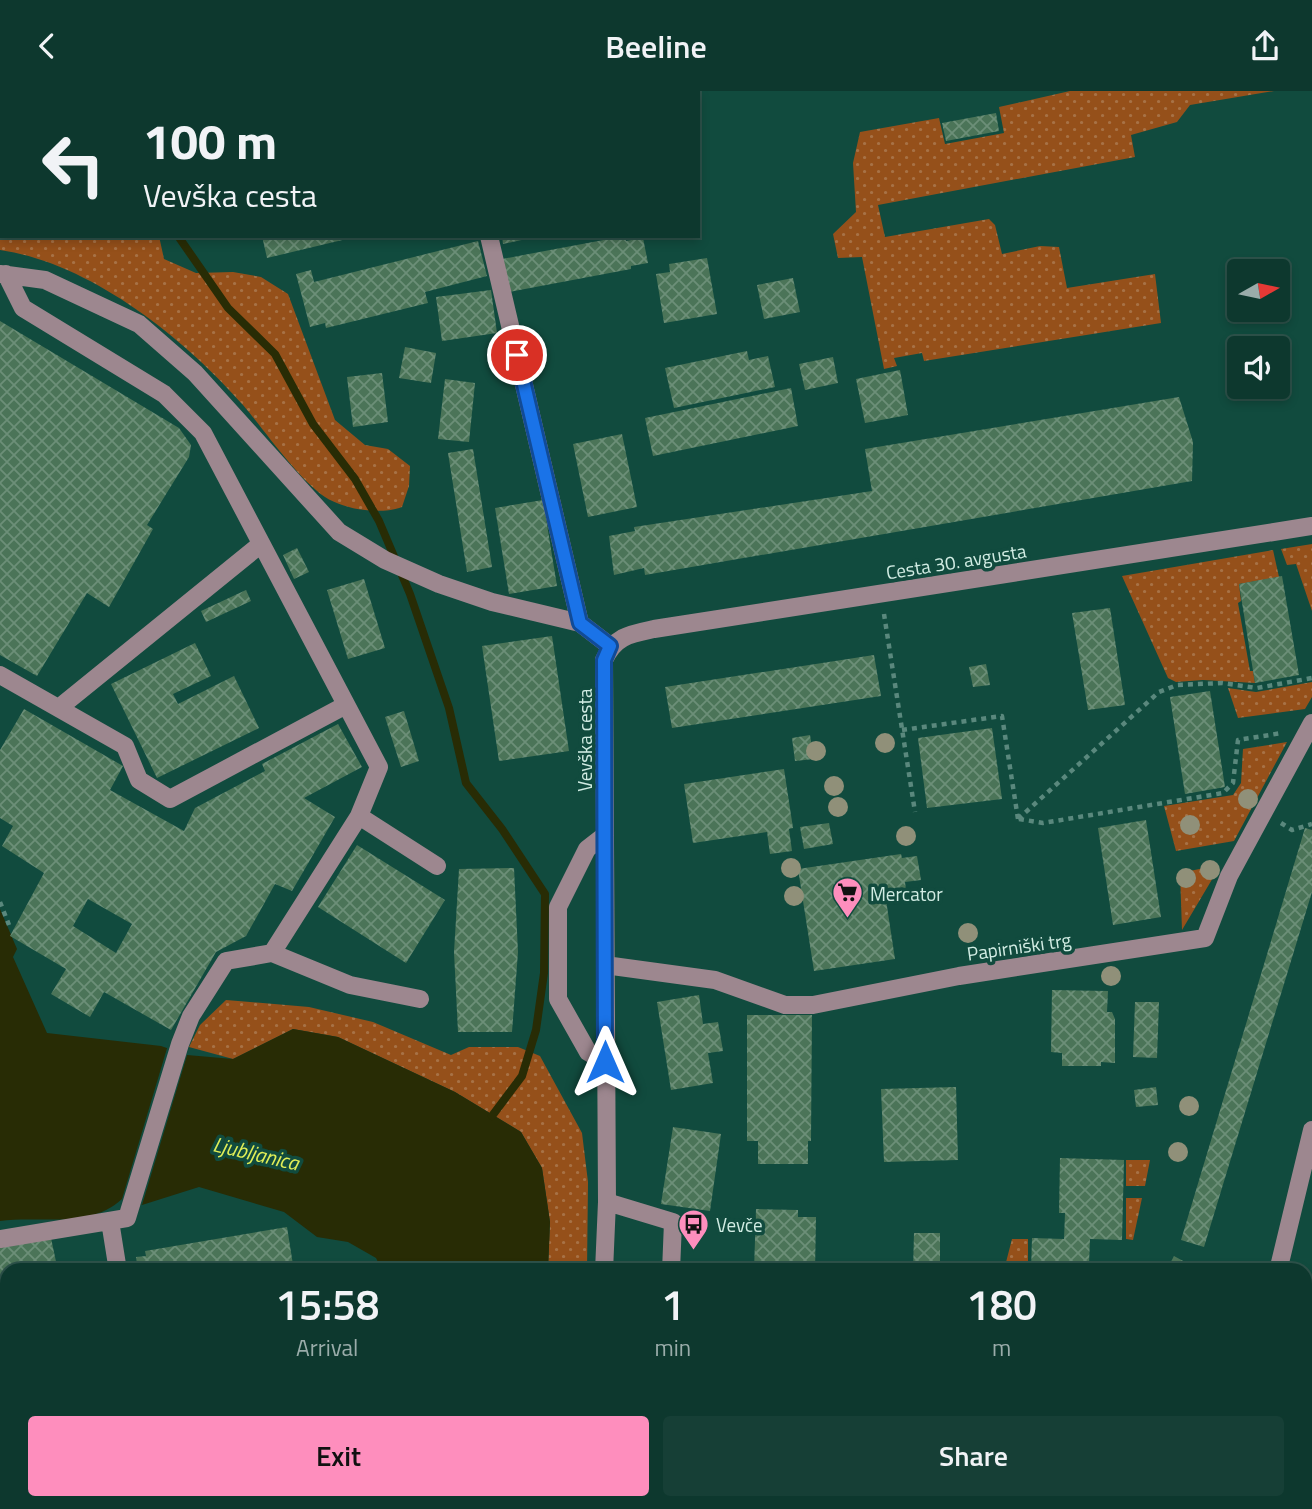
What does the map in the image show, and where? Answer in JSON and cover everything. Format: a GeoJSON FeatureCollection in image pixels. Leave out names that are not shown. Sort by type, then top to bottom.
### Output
{"type":"FeatureCollection","features":[{"type":"Feature","properties":{"kind":"street"},"geometry":{"type":"LineString","coordinates":[[489,238],[580,623]]}},
{"type":"Feature","properties":{"kind":"street"},"geometry":{"type":"LineString","coordinates":[[3,274],[46,280],[139,324],[203,381],[296,488],[339,532],[385,559],[439,584],[492,602],[580,623],[610,646]]}},
{"type":"Feature","properties":{"kind":"street"},"geometry":{"type":"LineString","coordinates":[[3,274],[23,308],[164,394],[203,433],[379,767],[359,816],[272,953]]}},
{"type":"Feature","properties":{"kind":"street","name":"Cesta 30. avgusta"},"geometry":{"type":"LineString","coordinates":[[610,646],[624,635],[654,629],[1312,526]]}},
{"type":"Feature","properties":{"kind":"street"},"geometry":{"type":"LineString","coordinates":[[60,707],[261,544]]}},
{"type":"Feature","properties":{"kind":"street","name":"Vevška cesta"},"geometry":{"type":"LineString","coordinates":[[604,1263],[607,1202],[604,660],[610,646]]}},
{"type":"Feature","properties":{"kind":"street"},"geometry":{"type":"LineString","coordinates":[[0,675],[125,746],[139,780],[170,799],[346,705]]}},
{"type":"Feature","properties":{"kind":"street","name":"Papirniški trg"},"geometry":{"type":"LineString","coordinates":[[605,965],[715,980],[785,1005],[813,1005],[959,976],[1205,938],[1229,876],[1310,726]]}},
{"type":"Feature","properties":{"kind":"street"},"geometry":{"type":"LineString","coordinates":[[359,816],[436,866]]}},
{"type":"Feature","properties":{"kind":"street"},"geometry":{"type":"LineString","coordinates":[[605,835],[587,849],[558,907],[558,999],[588,1052],[605,1062]]}},
{"type":"Feature","properties":{"kind":"street"},"geometry":{"type":"LineString","coordinates":[[0,1239],[127,1218],[180,1044],[191,1016],[226,961],[272,953],[350,985],[420,999]]}},
{"type":"Feature","properties":{"kind":"street"},"geometry":{"type":"LineString","coordinates":[[1280,1263],[1312,1130]]}},
{"type":"Feature","properties":{"kind":"street"},"geometry":{"type":"LineString","coordinates":[[607,1202],[673,1222],[671,1263]]}},
{"type":"Feature","properties":{"kind":"street"},"geometry":{"type":"LineString","coordinates":[[110,1221],[117,1263]]}},
{"type":"Feature","properties":{"kind":"path"},"geometry":{"type":"LineString","coordinates":[[883,609],[915,812]]}},
{"type":"Feature","properties":{"kind":"path"},"geometry":{"type":"LineString","coordinates":[[1018,819],[1159,692],[1177,685],[1222,683],[1257,688],[1312,678]]}},
{"type":"Feature","properties":{"kind":"path"},"geometry":{"type":"LineString","coordinates":[[902,730],[1002,716],[1018,819]]}},
{"type":"Feature","properties":{"kind":"path"},"geometry":{"type":"LineString","coordinates":[[1018,819],[1043,823],[1223,793],[1233,783],[1238,740],[1310,726]]}},
{"type":"Feature","properties":{"kind":"path"},"geometry":{"type":"LineString","coordinates":[[0,902],[9,925]]}},
{"type":"Feature","properties":{"kind":"shaded area"},"geometry":{"type":"Polygon","coordinates":[[[1070,91],[1274,91],[1190,105],[1177,122],[1131,135],[1135,157],[878,205],[885,237],[989,219],[995,225],[1002,254],[1040,246],[1059,247],[1067,288],[1155,274],[1161,323],[924,361],[922,353],[894,358],[897,366],[884,369],[862,257],[838,258],[833,234],[856,212],[853,163],[860,132],[939,118],[945,144],[1004,133],[999,107],[1070,91]]]}},
{"type":"Feature","properties":{"kind":"shaded area"},"geometry":{"type":"Polygon","coordinates":[[[0,238],[159,238],[164,259],[196,273],[233,272],[261,277],[288,294],[335,420],[365,445],[388,449],[410,466],[409,486],[402,507],[384,511],[363,510],[325,497],[293,467],[220,380],[165,330],[102,287],[68,270],[0,250],[0,238]]]}},
{"type":"Feature","properties":{"kind":"shaded area"},"geometry":{"type":"Polygon","coordinates":[[[1312,544],[1312,611],[1296,564],[1287,565],[1281,549],[1312,544]]]}},
{"type":"Feature","properties":{"kind":"shaded area"},"geometry":{"type":"Polygon","coordinates":[[[1273,550],[1279,577],[1239,584],[1241,601],[1238,603],[1250,671],[1253,671],[1255,683],[1203,680],[1176,682],[1168,678],[1122,576],[1273,550]]]}},
{"type":"Feature","properties":{"kind":"shaded area"},"geometry":{"type":"Polygon","coordinates":[[[1312,682],[1312,697],[1305,709],[1238,718],[1228,688],[1256,692],[1312,682]]]}},
{"type":"Feature","properties":{"kind":"shaded area"},"geometry":{"type":"Polygon","coordinates":[[[1287,742],[1234,841],[1176,851],[1164,806],[1233,795],[1241,783],[1243,749],[1287,742]]]}},
{"type":"Feature","properties":{"kind":"shaded area"},"geometry":{"type":"Polygon","coordinates":[[[1214,866],[1217,871],[1182,930],[1180,873],[1214,866]]]}},
{"type":"Feature","properties":{"kind":"shaded area"},"geometry":{"type":"Polygon","coordinates":[[[226,1000],[309,1007],[373,1022],[451,1055],[469,1047],[518,1047],[540,1056],[582,1133],[588,1182],[587,1263],[548,1263],[550,1222],[542,1168],[521,1132],[455,1092],[338,1037],[293,1029],[233,1059],[189,1047],[200,1025],[226,1000]]]}},
{"type":"Feature","properties":{"kind":"shaded area"},"geometry":{"type":"Polygon","coordinates":[[[1126,1160],[1150,1160],[1145,1186],[1126,1186],[1126,1160]]]}},
{"type":"Feature","properties":{"kind":"shaded area"},"geometry":{"type":"Polygon","coordinates":[[[1126,1198],[1142,1198],[1133,1240],[1126,1239],[1126,1198]]]}},
{"type":"Feature","properties":{"kind":"shaded area"},"geometry":{"type":"Polygon","coordinates":[[[1012,1239],[1028,1239],[1028,1263],[1006,1263],[1012,1239]]]}},
{"type":"Feature","properties":{"kind":"water","name":"Ljubljanica"},"geometry":{"type":"Polygon","coordinates":[[[0,909],[17,949],[13,957],[47,1033],[161,1046],[187,1055],[233,1059],[293,1029],[338,1037],[455,1092],[521,1132],[542,1168],[550,1222],[548,1263],[378,1263],[376,1258],[348,1242],[317,1237],[284,1212],[199,1187],[142,1205],[122,1199],[109,1209],[79,1218],[0,1221],[0,909]]]}},
{"type":"Feature","properties":{"kind":"pier"},"geometry":{"type":"Polygon","coordinates":[[[168,1045],[188,1052],[142,1205],[122,1199],[168,1045]]]}},
{"type":"Feature","properties":{"kind":"building"},"geometry":{"type":"Polygon","coordinates":[[[996,113],[999,131],[946,141],[942,123],[996,113]]]}},
{"type":"Feature","properties":{"kind":"building"},"geometry":{"type":"Polygon","coordinates":[[[262,238],[351,238],[267,258],[262,238]]]}},
{"type":"Feature","properties":{"kind":"building"},"geometry":{"type":"Polygon","coordinates":[[[502,238],[530,238],[503,244],[502,238]]]}},
{"type":"Feature","properties":{"kind":"building"},"geometry":{"type":"Polygon","coordinates":[[[614,238],[625,238],[626,241],[643,238],[648,263],[631,266],[631,269],[509,292],[502,259],[614,238]]]}},
{"type":"Feature","properties":{"kind":"building"},"geometry":{"type":"Polygon","coordinates":[[[478,241],[487,276],[425,292],[428,303],[326,328],[325,323],[310,327],[296,274],[311,270],[314,282],[478,241]]]}},
{"type":"Feature","properties":{"kind":"building"},"geometry":{"type":"Polygon","coordinates":[[[707,258],[717,314],[664,323],[656,274],[670,272],[669,264],[707,258]]]}},
{"type":"Feature","properties":{"kind":"building"},"geometry":{"type":"Polygon","coordinates":[[[793,278],[800,312],[764,319],[757,285],[793,278]]]}},
{"type":"Feature","properties":{"kind":"building"},"geometry":{"type":"Polygon","coordinates":[[[491,290],[497,333],[442,341],[436,297],[491,290]]]}},
{"type":"Feature","properties":{"kind":"building"},"geometry":{"type":"Polygon","coordinates":[[[0,321],[179,428],[191,445],[189,457],[147,525],[153,529],[109,607],[87,593],[37,676],[0,655],[0,321]]]}},
{"type":"Feature","properties":{"kind":"building"},"geometry":{"type":"Polygon","coordinates":[[[405,347],[436,353],[431,383],[399,378],[405,347]]]}},
{"type":"Feature","properties":{"kind":"building"},"geometry":{"type":"Polygon","coordinates":[[[747,351],[749,360],[768,356],[775,387],[674,408],[665,368],[747,351]]]}},
{"type":"Feature","properties":{"kind":"building"},"geometry":{"type":"Polygon","coordinates":[[[833,357],[838,383],[805,390],[799,364],[833,357]]]}},
{"type":"Feature","properties":{"kind":"building"},"geometry":{"type":"Polygon","coordinates":[[[900,370],[908,415],[865,423],[856,379],[900,370]]]}},
{"type":"Feature","properties":{"kind":"building"},"geometry":{"type":"Polygon","coordinates":[[[382,373],[388,422],[353,427],[347,377],[382,373]]]}},
{"type":"Feature","properties":{"kind":"building"},"geometry":{"type":"Polygon","coordinates":[[[445,379],[475,383],[469,442],[438,439],[445,379]]]}},
{"type":"Feature","properties":{"kind":"building"},"geometry":{"type":"Polygon","coordinates":[[[791,388],[798,426],[653,456],[645,418],[791,388]]]}},
{"type":"Feature","properties":{"kind":"building"},"geometry":{"type":"Polygon","coordinates":[[[1179,397],[1193,442],[1192,481],[645,575],[644,568],[614,575],[609,536],[635,531],[634,527],[872,491],[865,449],[1179,397]]]}},
{"type":"Feature","properties":{"kind":"building"},"geometry":{"type":"Polygon","coordinates":[[[622,434],[637,507],[588,517],[573,444],[622,434]]]}},
{"type":"Feature","properties":{"kind":"building"},"geometry":{"type":"Polygon","coordinates":[[[473,449],[492,567],[467,572],[448,453],[473,449]]]}},
{"type":"Feature","properties":{"kind":"building"},"geometry":{"type":"Polygon","coordinates":[[[543,500],[557,586],[509,594],[495,508],[543,500]]]}},
{"type":"Feature","properties":{"kind":"building"},"geometry":{"type":"Polygon","coordinates":[[[297,548],[309,572],[294,579],[283,555],[297,548]]]}},
{"type":"Feature","properties":{"kind":"building"},"geometry":{"type":"Polygon","coordinates":[[[1282,576],[1299,675],[1255,683],[1239,584],[1282,576]]]}},
{"type":"Feature","properties":{"kind":"building"},"geometry":{"type":"Polygon","coordinates":[[[364,579],[385,648],[348,659],[327,590],[364,579]]]}},
{"type":"Feature","properties":{"kind":"building"},"geometry":{"type":"Polygon","coordinates":[[[246,590],[251,601],[206,622],[201,611],[246,590]]]}},
{"type":"Feature","properties":{"kind":"building"},"geometry":{"type":"Polygon","coordinates":[[[1110,608],[1125,705],[1088,710],[1072,613],[1110,608]]]}},
{"type":"Feature","properties":{"kind":"building"},"geometry":{"type":"Polygon","coordinates":[[[552,636],[569,751],[499,761],[482,646],[552,636]]]}},
{"type":"Feature","properties":{"kind":"building"},"geometry":{"type":"Polygon","coordinates":[[[195,643],[211,676],[173,694],[178,704],[234,676],[259,728],[157,778],[111,684],[195,643]]]}},
{"type":"Feature","properties":{"kind":"building"},"geometry":{"type":"Polygon","coordinates":[[[874,655],[881,696],[672,728],[665,687],[874,655]]]}},
{"type":"Feature","properties":{"kind":"building"},"geometry":{"type":"Polygon","coordinates":[[[986,664],[990,685],[973,687],[969,667],[986,664]]]}},
{"type":"Feature","properties":{"kind":"building"},"geometry":{"type":"Polygon","coordinates":[[[1210,691],[1225,787],[1185,794],[1170,697],[1210,691]]]}},
{"type":"Feature","properties":{"kind":"building"},"geometry":{"type":"Polygon","coordinates":[[[24,709],[123,766],[110,790],[184,831],[195,808],[265,771],[262,764],[338,724],[362,767],[304,798],[335,817],[292,891],[275,884],[246,936],[216,952],[171,1030],[104,992],[90,1017],[51,994],[66,969],[10,936],[44,873],[2,846],[13,826],[0,818],[0,750],[24,709]],[[88,899],[73,926],[116,953],[132,924],[88,899]]]}},
{"type":"Feature","properties":{"kind":"building"},"geometry":{"type":"Polygon","coordinates":[[[404,711],[419,761],[401,767],[385,717],[404,711]]]}},
{"type":"Feature","properties":{"kind":"building"},"geometry":{"type":"Polygon","coordinates":[[[992,728],[1002,799],[927,808],[918,738],[992,728]]]}},
{"type":"Feature","properties":{"kind":"building"},"geometry":{"type":"Polygon","coordinates":[[[810,735],[814,759],[795,761],[792,738],[810,735]]]}},
{"type":"Feature","properties":{"kind":"building"},"geometry":{"type":"Polygon","coordinates":[[[784,769],[793,828],[789,829],[792,851],[770,854],[767,832],[693,843],[684,784],[784,769]]]}},
{"type":"Feature","properties":{"kind":"building"},"geometry":{"type":"Polygon","coordinates":[[[1146,820],[1161,917],[1113,925],[1098,828],[1146,820]]]}},
{"type":"Feature","properties":{"kind":"building"},"geometry":{"type":"Polygon","coordinates":[[[829,823],[833,844],[804,849],[800,827],[829,823]]]}},
{"type":"Feature","properties":{"kind":"building"},"geometry":{"type":"Polygon","coordinates":[[[1305,828],[1312,830],[1312,892],[1204,1247],[1181,1240],[1305,828]]]}},
{"type":"Feature","properties":{"kind":"building"},"geometry":{"type":"Polygon","coordinates":[[[357,845],[445,900],[406,963],[318,907],[357,845]]]}},
{"type":"Feature","properties":{"kind":"building","name":"Mercator"},"geometry":{"type":"Polygon","coordinates":[[[901,854],[902,858],[917,856],[921,880],[905,882],[907,897],[886,900],[895,959],[814,971],[798,869],[901,854]]]}},
{"type":"Feature","properties":{"kind":"building"},"geometry":{"type":"Polygon","coordinates":[[[514,868],[518,952],[512,1032],[458,1032],[454,952],[459,869],[514,868]]]}},
{"type":"Feature","properties":{"kind":"building"},"geometry":{"type":"Polygon","coordinates":[[[1052,990],[1108,991],[1107,1012],[1112,1012],[1115,1019],[1115,1063],[1101,1062],[1101,1066],[1062,1066],[1062,1053],[1051,1052],[1052,990]]]}},
{"type":"Feature","properties":{"kind":"building"},"geometry":{"type":"Polygon","coordinates":[[[699,995],[703,1024],[718,1022],[723,1051],[708,1053],[713,1083],[671,1090],[657,1002],[699,995]]]}},
{"type":"Feature","properties":{"kind":"building"},"geometry":{"type":"Polygon","coordinates":[[[1135,1002],[1159,1002],[1157,1058],[1133,1057],[1135,1002]]]}},
{"type":"Feature","properties":{"kind":"building"},"geometry":{"type":"Polygon","coordinates":[[[747,1015],[812,1015],[811,1141],[808,1141],[808,1164],[758,1164],[758,1141],[747,1141],[747,1015]]]}},
{"type":"Feature","properties":{"kind":"building"},"geometry":{"type":"Polygon","coordinates":[[[956,1087],[958,1160],[884,1162],[881,1089],[956,1087]]]}},
{"type":"Feature","properties":{"kind":"building"},"geometry":{"type":"Polygon","coordinates":[[[1156,1087],[1158,1105],[1136,1107],[1134,1090],[1156,1087]]]}},
{"type":"Feature","properties":{"kind":"building"},"geometry":{"type":"Polygon","coordinates":[[[673,1127],[721,1134],[710,1211],[661,1204],[673,1127]]]}},
{"type":"Feature","properties":{"kind":"building"},"geometry":{"type":"Polygon","coordinates":[[[1060,1158],[1124,1160],[1122,1240],[1090,1239],[1089,1263],[1031,1263],[1032,1238],[1064,1239],[1065,1213],[1059,1213],[1060,1158]]]}},
{"type":"Feature","properties":{"kind":"building"},"geometry":{"type":"Polygon","coordinates":[[[756,1209],[798,1210],[798,1217],[816,1217],[815,1263],[754,1263],[756,1209]]]}},
{"type":"Feature","properties":{"kind":"building"},"geometry":{"type":"Polygon","coordinates":[[[287,1227],[293,1263],[137,1263],[136,1257],[146,1256],[145,1251],[287,1227]]]}},
{"type":"Feature","properties":{"kind":"building"},"geometry":{"type":"Polygon","coordinates":[[[914,1233],[940,1233],[940,1263],[913,1263],[914,1233]]]}},
{"type":"Feature","properties":{"kind":"building"},"geometry":{"type":"Polygon","coordinates":[[[51,1238],[56,1263],[0,1263],[0,1245],[51,1238]]]}},
{"type":"Feature","properties":{"kind":"building"},"geometry":{"type":"Polygon","coordinates":[[[1174,1256],[1187,1263],[1170,1263],[1174,1256]]]}},
{"type":"Feature","properties":{"kind":"waterway"},"geometry":{"type":"LineString","coordinates":[[179,238],[228,308],[275,354],[313,424],[355,479],[379,521],[410,594],[449,708],[466,783],[502,829],[545,894],[544,973],[536,1030],[522,1076],[492,1116]]}},
{"type":"Feature","properties":{"kind":"place","name":"Mercator"},"geometry":{"type":"Point","coordinates":[847,920]}},
{"type":"Feature","properties":{"kind":"place","name":"Vevče"},"geometry":{"type":"Point","coordinates":[693,1251]}},
{"type":"Feature","properties":{"kind":"route"},"geometry":{"type":"LineString","coordinates":[[517,355],[580,623],[610,646],[604,660],[605,1062]]}}]}
